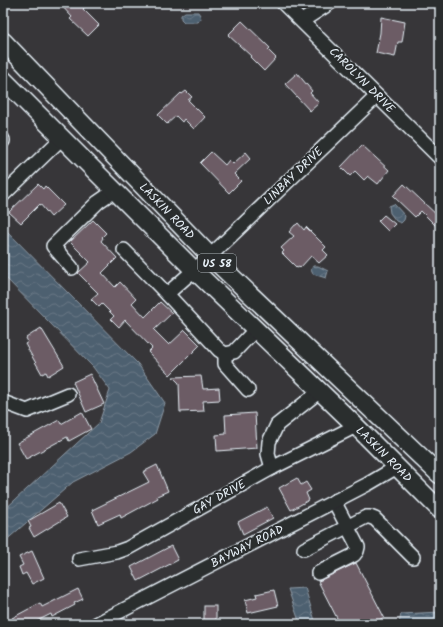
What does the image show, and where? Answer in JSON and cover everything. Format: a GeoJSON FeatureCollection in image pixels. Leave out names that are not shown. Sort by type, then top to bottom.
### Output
{"type":"FeatureCollection","features":[{"type":"Feature","properties":{"kind":"main road","name":"LASKIN ROAD"},"geometry":{"type":"LineString","coordinates":[[3,40],[210,256],[440,475]]}},
{"type":"Feature","properties":{"kind":"main road","name":"LASKIN ROAD"},"geometry":{"type":"LineString","coordinates":[[3,79],[194,270],[356,426],[440,510]]}},
{"type":"Feature","properties":{"kind":"street","name":"CAROLYN DRIVE"},"geometry":{"type":"LineString","coordinates":[[283,3],[440,158]]}},
{"type":"Feature","properties":{"kind":"street"},"geometry":{"type":"LineString","coordinates":[[302,21],[330,3]]}},
{"type":"Feature","properties":{"kind":"street","name":"LINBAY DRIVE"},"geometry":{"type":"LineString","coordinates":[[167,294],[210,256],[377,96]]}},
{"type":"Feature","properties":{"kind":"street"},"geometry":{"type":"LineString","coordinates":[[3,195],[62,138]]}},
{"type":"Feature","properties":{"kind":"street"},"geometry":{"type":"LineString","coordinates":[[72,268],[53,246],[98,202],[114,191]]}},
{"type":"Feature","properties":{"kind":"street"},"geometry":{"type":"LineString","coordinates":[[124,250],[219,350],[225,354],[234,352],[256,330]]}},
{"type":"Feature","properties":{"kind":"street"},"geometry":{"type":"LineString","coordinates":[[225,354],[225,364],[248,390]]}},
{"type":"Feature","properties":{"kind":"street"},"geometry":{"type":"LineString","coordinates":[[272,468],[268,454],[269,442],[277,425],[320,391]]}},
{"type":"Feature","properties":{"kind":"street"},"geometry":{"type":"LineString","coordinates":[[3,402],[27,411],[68,394]]}},
{"type":"Feature","properties":{"kind":"street","name":"GAY DRIVE"},"geometry":{"type":"LineString","coordinates":[[79,559],[117,552],[128,548],[272,468],[356,426]]}},
{"type":"Feature","properties":{"kind":"street","name":"BAYWAY ROAD"},"geometry":{"type":"LineString","coordinates":[[96,624],[398,467]]}},
{"type":"Feature","properties":{"kind":"street"},"geometry":{"type":"LineString","coordinates":[[318,573],[354,555],[358,547],[334,501]]}},
{"type":"Feature","properties":{"kind":"street"},"geometry":{"type":"LineString","coordinates":[[304,549],[348,526],[370,517],[375,519],[413,557]]}},
{"type":"Feature","properties":{"kind":"water"},"geometry":{"type":"Polygon","coordinates":[[[185,12],[198,12],[201,19],[198,22],[184,22],[181,19],[181,15],[185,12]]]}},
{"type":"Feature","properties":{"kind":"water"},"geometry":{"type":"Polygon","coordinates":[[[394,204],[405,216],[401,223],[396,221],[390,213],[389,206],[394,204]]]}},
{"type":"Feature","properties":{"kind":"water"},"geometry":{"type":"Polygon","coordinates":[[[4,228],[138,364],[165,403],[155,434],[131,452],[73,482],[3,543],[3,511],[99,423],[110,390],[93,367],[3,275],[4,228]]]}},
{"type":"Feature","properties":{"kind":"water"},"geometry":{"type":"Polygon","coordinates":[[[313,266],[318,266],[328,271],[326,278],[313,274],[311,270],[313,266]]]}},
{"type":"Feature","properties":{"kind":"water"},"geometry":{"type":"Polygon","coordinates":[[[305,588],[316,624],[300,624],[288,589],[305,588]]]}},
{"type":"Feature","properties":{"kind":"water"},"geometry":{"type":"Polygon","coordinates":[[[440,612],[440,624],[399,624],[401,614],[440,612]]]}},
{"type":"Feature","properties":{"kind":"building"},"geometry":{"type":"Polygon","coordinates":[[[59,3],[89,3],[83,9],[99,25],[88,36],[70,19],[72,17],[59,3]]]}},
{"type":"Feature","properties":{"kind":"building"},"geometry":{"type":"Polygon","coordinates":[[[381,17],[405,22],[402,42],[398,42],[395,57],[376,53],[380,33],[381,17]]]}},
{"type":"Feature","properties":{"kind":"building"},"geometry":{"type":"Polygon","coordinates":[[[242,21],[270,48],[268,50],[276,58],[264,71],[250,57],[251,56],[228,35],[242,21]]]}},
{"type":"Feature","properties":{"kind":"building"},"geometry":{"type":"Polygon","coordinates":[[[297,73],[312,91],[310,93],[319,103],[310,111],[285,84],[297,73]]]}},
{"type":"Feature","properties":{"kind":"building"},"geometry":{"type":"Polygon","coordinates":[[[186,91],[192,97],[188,100],[205,117],[194,129],[184,119],[182,122],[176,116],[167,124],[158,115],[181,93],[182,94],[186,91]]]}},
{"type":"Feature","properties":{"kind":"building"},"geometry":{"type":"Polygon","coordinates":[[[362,145],[389,170],[378,184],[368,176],[364,180],[355,171],[350,176],[341,167],[362,145]]]}},
{"type":"Feature","properties":{"kind":"building"},"geometry":{"type":"Polygon","coordinates":[[[211,152],[225,165],[229,160],[233,164],[246,152],[251,158],[234,174],[241,181],[229,193],[200,163],[211,152]]]}},
{"type":"Feature","properties":{"kind":"building"},"geometry":{"type":"Polygon","coordinates":[[[38,184],[43,189],[45,186],[64,205],[51,217],[40,204],[21,223],[9,212],[38,184]]]}},
{"type":"Feature","properties":{"kind":"building"},"geometry":{"type":"Polygon","coordinates":[[[404,184],[440,218],[440,230],[421,211],[415,217],[393,196],[404,184]]]}},
{"type":"Feature","properties":{"kind":"building"},"geometry":{"type":"Polygon","coordinates":[[[384,215],[395,224],[388,231],[378,221],[384,215]]]}},
{"type":"Feature","properties":{"kind":"building"},"geometry":{"type":"Polygon","coordinates":[[[93,220],[106,233],[102,237],[103,238],[101,241],[117,258],[102,273],[115,287],[120,282],[136,299],[132,303],[145,317],[160,302],[172,313],[154,330],[169,345],[185,330],[200,345],[170,375],[148,352],[152,348],[125,320],[119,327],[111,319],[114,316],[102,304],[99,307],[91,299],[98,293],[78,273],[90,262],[70,242],[93,220]]]}},
{"type":"Feature","properties":{"kind":"building"},"geometry":{"type":"Polygon","coordinates":[[[298,223],[304,230],[306,227],[326,247],[323,250],[328,255],[319,263],[311,256],[300,268],[297,268],[282,253],[284,251],[281,248],[294,236],[289,232],[298,223]]]}},
{"type":"Feature","properties":{"kind":"building"},"geometry":{"type":"Polygon","coordinates":[[[41,328],[64,366],[48,376],[46,372],[42,374],[25,344],[28,342],[26,338],[41,328]]]}},
{"type":"Feature","properties":{"kind":"building"},"geometry":{"type":"Polygon","coordinates":[[[90,374],[104,404],[86,412],[73,382],[90,374]]]}},
{"type":"Feature","properties":{"kind":"building"},"geometry":{"type":"Polygon","coordinates":[[[201,376],[203,389],[219,388],[220,400],[203,401],[204,411],[180,412],[179,383],[173,377],[201,376]]]}},
{"type":"Feature","properties":{"kind":"building"},"geometry":{"type":"Polygon","coordinates":[[[82,412],[91,429],[69,441],[67,437],[26,459],[17,443],[59,420],[61,424],[82,412]]]}},
{"type":"Feature","properties":{"kind":"building"},"geometry":{"type":"Polygon","coordinates":[[[255,413],[257,448],[217,451],[216,435],[226,434],[225,415],[255,413]]]}},
{"type":"Feature","properties":{"kind":"building"},"geometry":{"type":"Polygon","coordinates":[[[157,465],[168,491],[121,518],[120,514],[98,524],[92,510],[149,482],[143,472],[157,465]]]}},
{"type":"Feature","properties":{"kind":"building"},"geometry":{"type":"Polygon","coordinates":[[[297,478],[301,485],[306,482],[311,490],[306,493],[309,500],[291,510],[279,488],[297,478]]]}},
{"type":"Feature","properties":{"kind":"building"},"geometry":{"type":"Polygon","coordinates":[[[59,503],[67,517],[34,537],[29,528],[31,527],[28,521],[59,503]]]}},
{"type":"Feature","properties":{"kind":"building"},"geometry":{"type":"Polygon","coordinates":[[[267,507],[273,518],[243,534],[238,522],[267,507]]]}},
{"type":"Feature","properties":{"kind":"building"},"geometry":{"type":"Polygon","coordinates":[[[171,546],[178,560],[138,581],[131,567],[171,546]]]}},
{"type":"Feature","properties":{"kind":"building"},"geometry":{"type":"Polygon","coordinates":[[[32,551],[44,578],[32,584],[26,573],[22,575],[19,567],[23,565],[19,557],[32,551]]]}},
{"type":"Feature","properties":{"kind":"building"},"geometry":{"type":"Polygon","coordinates":[[[356,563],[384,617],[373,624],[340,624],[318,581],[356,563]]]}},
{"type":"Feature","properties":{"kind":"building"},"geometry":{"type":"Polygon","coordinates":[[[78,589],[83,599],[52,617],[51,614],[37,621],[38,624],[15,624],[12,618],[40,603],[42,607],[78,589]]]}},
{"type":"Feature","properties":{"kind":"building"},"geometry":{"type":"Polygon","coordinates":[[[274,590],[278,606],[248,613],[245,600],[257,597],[256,594],[274,590]]]}},
{"type":"Feature","properties":{"kind":"building"},"geometry":{"type":"Polygon","coordinates":[[[204,606],[216,606],[216,620],[204,620],[204,606]]]}}]}
